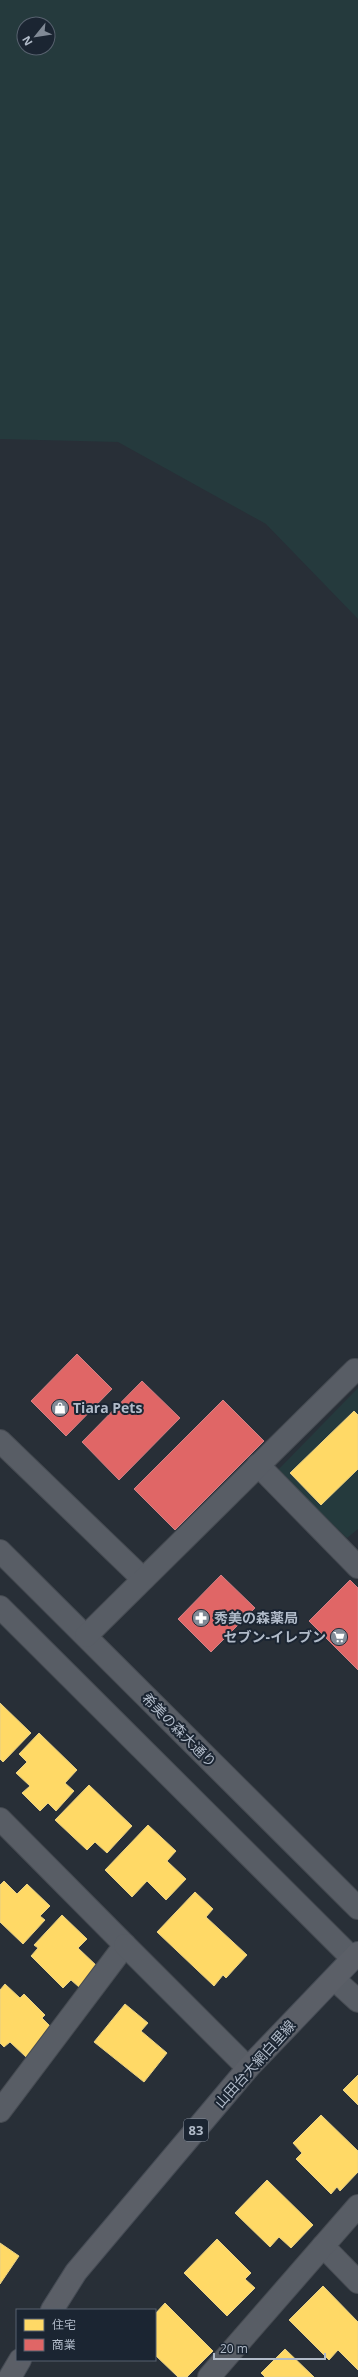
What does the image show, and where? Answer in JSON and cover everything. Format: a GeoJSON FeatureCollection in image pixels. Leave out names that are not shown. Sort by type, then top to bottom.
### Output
{"type":"FeatureCollection","features":[{"type":"Feature","properties":{"kind":"main road","name":"山田台大網白里線"},"geometry":{"type":"LineString","coordinates":[[53,2309],[76,2272],[248,2068],[355,1956]]}},
{"type":"Feature","properties":{"kind":"main road"},"geometry":{"type":"LineString","coordinates":[[10,2377],[19,2361]]}},
{"type":"Feature","properties":{"kind":"street"},"geometry":{"type":"LineString","coordinates":[[86,1636],[355,1370]]}},
{"type":"Feature","properties":{"kind":"street"},"geometry":{"type":"LineString","coordinates":[[0,1441],[143,1580]]}},
{"type":"Feature","properties":{"kind":"street"},"geometry":{"type":"LineString","coordinates":[[258,1466],[358,1567]]}},
{"type":"Feature","properties":{"kind":"street","name":"希美の森大通り"},"geometry":{"type":"LineString","coordinates":[[0,1551],[358,1908]]}},
{"type":"Feature","properties":{"kind":"street"},"geometry":{"type":"LineString","coordinates":[[0,1607],[355,1956]]}},
{"type":"Feature","properties":{"kind":"street"},"geometry":{"type":"LineString","coordinates":[[0,1819],[248,2068]]}},
{"type":"Feature","properties":{"kind":"street"},"geometry":{"type":"LineString","coordinates":[[1,2105],[126,1945]]}},
{"type":"Feature","properties":{"kind":"street"},"geometry":{"type":"LineString","coordinates":[[334,1979],[358,2001]]}},
{"type":"Feature","properties":{"kind":"street"},"geometry":{"type":"LineString","coordinates":[[209,2377],[358,2206]]}},
{"type":"Feature","properties":{"kind":"street"},"geometry":{"type":"LineString","coordinates":[[323,2246],[358,2282]]}},
{"type":"Feature","properties":{"kind":"green space"},"geometry":{"type":"Polygon","coordinates":[[[0,0],[358,0],[358,619],[266,524],[118,442],[0,439],[0,0]]]}},
{"type":"Feature","properties":{"kind":"green space"},"geometry":{"type":"Polygon","coordinates":[[[358,1388],[358,1529],[347,1538],[277,1471],[358,1388]]]}},
{"type":"Feature","properties":{"kind":"building: 住宅"},"geometry":{"type":"Polygon","coordinates":[[[354,1411],[358,1415],[358,1469],[321,1505],[290,1473],[354,1411]]]}},
{"type":"Feature","properties":{"kind":"building: 住宅"},"geometry":{"type":"Polygon","coordinates":[[[0,1703],[31,1733],[3,1762],[0,1759],[0,1703]]]}},
{"type":"Feature","properties":{"kind":"building: 住宅"},"geometry":{"type":"Polygon","coordinates":[[[39,1733],[77,1770],[65,1783],[74,1791],[56,1811],[48,1803],[40,1811],[22,1793],[30,1786],[16,1773],[27,1762],[19,1754],[39,1733]]]}},
{"type":"Feature","properties":{"kind":"building: 住宅"},"geometry":{"type":"Polygon","coordinates":[[[89,1785],[132,1826],[107,1853],[95,1842],[87,1850],[55,1820],[89,1785]]]}},
{"type":"Feature","properties":{"kind":"building: 住宅"},"geometry":{"type":"Polygon","coordinates":[[[148,1825],[176,1851],[167,1861],[186,1879],[166,1900],[147,1881],[132,1897],[105,1870],[148,1825]]]}},
{"type":"Feature","properties":{"kind":"building: 住宅"},"geometry":{"type":"Polygon","coordinates":[[[4,1881],[17,1894],[27,1884],[50,1906],[40,1916],[45,1920],[23,1944],[0,1922],[0,1885],[4,1881]]]}},
{"type":"Feature","properties":{"kind":"building: 住宅"},"geometry":{"type":"Polygon","coordinates":[[[195,1892],[213,1909],[206,1917],[247,1955],[226,1978],[223,1975],[214,1986],[157,1932],[195,1892]]]}},
{"type":"Feature","properties":{"kind":"building: 住宅"},"geometry":{"type":"Polygon","coordinates":[[[62,1915],[87,1939],[78,1948],[98,1967],[79,1987],[71,1980],[63,1988],[31,1956],[38,1948],[34,1945],[62,1915]]]}},
{"type":"Feature","properties":{"kind":"building: 住宅"},"geometry":{"type":"Polygon","coordinates":[[[5,1984],[20,1998],[24,1994],[45,2015],[42,2018],[53,2029],[26,2057],[10,2042],[4,2047],[0,2043],[0,1990],[5,1984]]]}},
{"type":"Feature","properties":{"kind":"building: 住宅"},"geometry":{"type":"Polygon","coordinates":[[[125,2004],[148,2023],[141,2031],[167,2053],[144,2082],[94,2042],[125,2004]]]}},
{"type":"Feature","properties":{"kind":"building: 住宅"},"geometry":{"type":"Polygon","coordinates":[[[358,2075],[358,2105],[343,2090],[358,2075]]]}},
{"type":"Feature","properties":{"kind":"building: 住宅"},"geometry":{"type":"Polygon","coordinates":[[[321,2115],[358,2151],[358,2172],[340,2191],[337,2187],[331,2194],[296,2159],[302,2153],[293,2143],[321,2115]]]}},
{"type":"Feature","properties":{"kind":"building: 住宅"},"geometry":{"type":"Polygon","coordinates":[[[267,2180],[313,2225],[291,2248],[279,2237],[270,2247],[235,2213],[267,2180]]]}},
{"type":"Feature","properties":{"kind":"building: 住宅"},"geometry":{"type":"Polygon","coordinates":[[[217,2239],[251,2273],[245,2279],[255,2288],[227,2316],[184,2273],[217,2239]]]}},
{"type":"Feature","properties":{"kind":"building: 住宅"},"geometry":{"type":"Polygon","coordinates":[[[0,2243],[19,2256],[0,2284],[0,2243]]]}},
{"type":"Feature","properties":{"kind":"building: 住宅"},"geometry":{"type":"Polygon","coordinates":[[[323,2286],[358,2322],[358,2370],[338,2350],[329,2360],[289,2320],[323,2286]]]}},
{"type":"Feature","properties":{"kind":"building: 住宅"},"geometry":{"type":"Polygon","coordinates":[[[165,2303],[213,2351],[187,2377],[178,2377],[156,2356],[156,2313],[165,2303]]]}},
{"type":"Feature","properties":{"kind":"building: 住宅"},"geometry":{"type":"Polygon","coordinates":[[[285,2349],[314,2377],[265,2377],[261,2373],[285,2349]]]}},
{"type":"Feature","properties":{"kind":"building: 商業"},"geometry":{"type":"Polygon","coordinates":[[[77,1354],[112,1389],[66,1436],[31,1401],[77,1354]]]}},
{"type":"Feature","properties":{"kind":"building: 商業"},"geometry":{"type":"Polygon","coordinates":[[[142,1381],[180,1418],[119,1480],[82,1442],[142,1381]]]}},
{"type":"Feature","properties":{"kind":"building: 商業"},"geometry":{"type":"Polygon","coordinates":[[[223,1400],[264,1441],[175,1530],[134,1489],[223,1400]]]}},
{"type":"Feature","properties":{"kind":"building: 商業"},"geometry":{"type":"Polygon","coordinates":[[[221,1575],[255,1608],[211,1652],[178,1619],[221,1575]]]}},
{"type":"Feature","properties":{"kind":"building: 商業"},"geometry":{"type":"Polygon","coordinates":[[[350,1580],[358,1588],[358,1670],[309,1621],[350,1580]]]}},
{"type":"Feature","properties":{"kind":"place","name":"Tiara Pets"},"geometry":{"type":"Point","coordinates":[60,1408]}},
{"type":"Feature","properties":{"kind":"place","name":"秀美の森薬局"},"geometry":{"type":"Point","coordinates":[201,1618]}},
{"type":"Feature","properties":{"kind":"place","name":"セブン-イレブン"},"geometry":{"type":"Point","coordinates":[339,1637]}}]}
